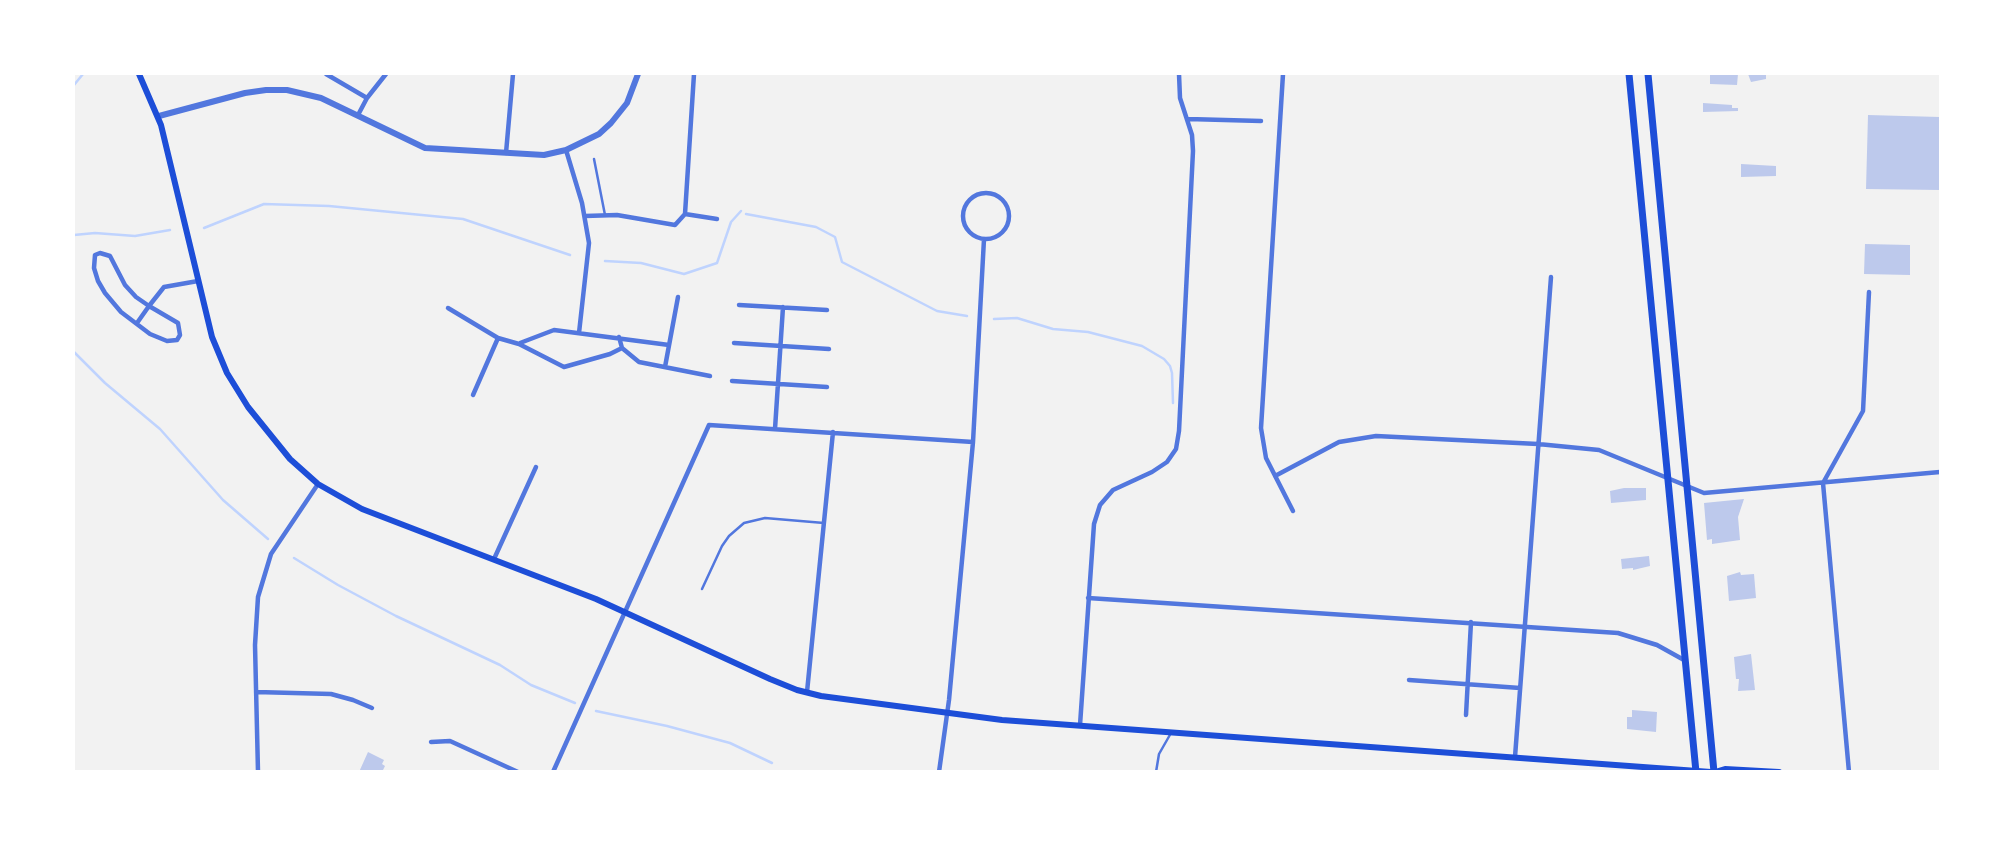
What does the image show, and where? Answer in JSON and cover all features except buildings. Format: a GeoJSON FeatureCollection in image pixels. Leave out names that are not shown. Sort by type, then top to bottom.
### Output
{"type":"FeatureCollection","features":[{"type":"Feature","properties":{"kind":"main road"},"geometry":{"type":"LineString","coordinates":[[139,74],[159,116],[212,337],[226,373],[274,442],[318,484],[362,509],[624,611],[770,679],[807,693],[946,714],[1080,726],[1696,771],[1729,769],[1779,772]]}},
{"type":"Feature","properties":{"kind":"main road"},"geometry":{"type":"LineString","coordinates":[[1629,74],[1696,771]]}},
{"type":"Feature","properties":{"kind":"main road"},"geometry":{"type":"LineString","coordinates":[[1648,74],[1713,772]]}},
{"type":"Feature","properties":{"kind":"street"},"geometry":{"type":"LineString","coordinates":[[326,74],[367,98]]}},
{"type":"Feature","properties":{"kind":"street"},"geometry":{"type":"LineString","coordinates":[[358,115],[367,98],[386,74]]}},
{"type":"Feature","properties":{"kind":"street"},"geometry":{"type":"LineString","coordinates":[[506,154],[513,74]]}},
{"type":"Feature","properties":{"kind":"street"},"geometry":{"type":"LineString","coordinates":[[159,116],[245,93],[273,90],[304,93],[321,98],[425,148],[544,155],[586,142],[611,123],[627,103],[638,74]]}},
{"type":"Feature","properties":{"kind":"street"},"geometry":{"type":"LineString","coordinates":[[585,216],[604,215],[675,225],[685,214],[694,74]]}},
{"type":"Feature","properties":{"kind":"street"},"geometry":{"type":"LineString","coordinates":[[1080,726],[1094,524],[1100,505],[1113,490],[1167,462],[1175,449],[1179,431],[1193,151],[1192,135],[1180,98],[1178,74]]}},
{"type":"Feature","properties":{"kind":"street"},"geometry":{"type":"LineString","coordinates":[[1283,74],[1261,421],[1264,452],[1293,511]]}},
{"type":"Feature","properties":{"kind":"street"},"geometry":{"type":"LineString","coordinates":[[1188,119],[1261,121]]}},
{"type":"Feature","properties":{"kind":"street"},"geometry":{"type":"LineString","coordinates":[[566,150],[585,216],[589,256],[579,333]]}},
{"type":"Feature","properties":{"kind":"street"},"geometry":{"type":"LineString","coordinates":[[990,192],[1004,201],[1009,218],[1000,234],[984,239],[970,233],[962,216],[963,208],[973,196],[990,192]]}},
{"type":"Feature","properties":{"kind":"street"},"geometry":{"type":"LineString","coordinates":[[685,214],[717,219]]}},
{"type":"Feature","properties":{"kind":"street"},"geometry":{"type":"LineString","coordinates":[[939,772],[973,442],[984,239]]}},
{"type":"Feature","properties":{"kind":"street"},"geometry":{"type":"LineString","coordinates":[[100,253],[110,256],[125,285],[136,298],[149,306],[178,323],[180,328],[177,341],[167,341],[150,334],[121,312],[105,293],[94,268],[95,255],[100,253]]}},
{"type":"Feature","properties":{"kind":"street"},"geometry":{"type":"LineString","coordinates":[[1515,757],[1550,277]]}},
{"type":"Feature","properties":{"kind":"street"},"geometry":{"type":"LineString","coordinates":[[137,323],[164,287],[198,281]]}},
{"type":"Feature","properties":{"kind":"street"},"geometry":{"type":"LineString","coordinates":[[1849,772],[1823,483],[1863,411],[1869,292]]}},
{"type":"Feature","properties":{"kind":"street"},"geometry":{"type":"LineString","coordinates":[[664,367],[678,297]]}},
{"type":"Feature","properties":{"kind":"street"},"geometry":{"type":"LineString","coordinates":[[739,305],[827,310]]}},
{"type":"Feature","properties":{"kind":"street"},"geometry":{"type":"LineString","coordinates":[[775,429],[783,307]]}},
{"type":"Feature","properties":{"kind":"street"},"geometry":{"type":"LineString","coordinates":[[448,308],[498,338],[519,344],[564,367],[622,348]]}},
{"type":"Feature","properties":{"kind":"street"},"geometry":{"type":"LineString","coordinates":[[519,344],[554,330],[669,345]]}},
{"type":"Feature","properties":{"kind":"street"},"geometry":{"type":"LineString","coordinates":[[619,337],[622,348],[639,362],[710,376]]}},
{"type":"Feature","properties":{"kind":"street"},"geometry":{"type":"LineString","coordinates":[[473,395],[498,338]]}},
{"type":"Feature","properties":{"kind":"street"},"geometry":{"type":"LineString","coordinates":[[734,343],[829,349]]}},
{"type":"Feature","properties":{"kind":"street"},"geometry":{"type":"LineString","coordinates":[[732,381],[827,387]]}},
{"type":"Feature","properties":{"kind":"street"},"geometry":{"type":"LineString","coordinates":[[553,772],[709,425],[973,442]]}},
{"type":"Feature","properties":{"kind":"street"},"geometry":{"type":"LineString","coordinates":[[807,693],[833,432]]}},
{"type":"Feature","properties":{"kind":"street"},"geometry":{"type":"LineString","coordinates":[[1275,476],[1331,445],[1357,437],[1390,436],[1599,450],[1706,493],[1941,472]]}},
{"type":"Feature","properties":{"kind":"street"},"geometry":{"type":"LineString","coordinates":[[495,559],[536,467]]}},
{"type":"Feature","properties":{"kind":"street"},"geometry":{"type":"LineString","coordinates":[[258,772],[255,623],[262,580],[276,545],[318,484]]}},
{"type":"Feature","properties":{"kind":"street"},"geometry":{"type":"LineString","coordinates":[[1088,598],[1618,633],[1657,645],[1685,661]]}},
{"type":"Feature","properties":{"kind":"street"},"geometry":{"type":"LineString","coordinates":[[1466,715],[1471,622]]}},
{"type":"Feature","properties":{"kind":"street"},"geometry":{"type":"LineString","coordinates":[[1409,680],[1520,688]]}},
{"type":"Feature","properties":{"kind":"street"},"geometry":{"type":"LineString","coordinates":[[256,692],[331,694],[372,708]]}},
{"type":"Feature","properties":{"kind":"street"},"geometry":{"type":"LineString","coordinates":[[431,742],[450,741],[518,772]]}},
{"type":"Feature","properties":{"kind":"lane"},"geometry":{"type":"LineString","coordinates":[[594,159],[604,215]]}},
{"type":"Feature","properties":{"kind":"lane"},"geometry":{"type":"LineString","coordinates":[[702,589],[722,546],[744,523],[765,517],[824,523]]}},
{"type":"Feature","properties":{"kind":"lane"},"geometry":{"type":"LineString","coordinates":[[1156,772],[1158,758],[1171,733]]}},
{"type":"Feature","properties":{"kind":"waterway"},"geometry":{"type":"LineString","coordinates":[[74,85],[83,74]]}},
{"type":"Feature","properties":{"kind":"waterway"},"geometry":{"type":"LineString","coordinates":[[204,228],[264,204],[329,206],[463,219],[570,255]]}},
{"type":"Feature","properties":{"kind":"waterway"},"geometry":{"type":"LineString","coordinates":[[605,261],[641,263],[684,274],[717,263],[731,222],[741,211]]}},
{"type":"Feature","properties":{"kind":"waterway"},"geometry":{"type":"LineString","coordinates":[[746,214],[816,227],[835,237],[842,262],[937,311],[967,316]]}},
{"type":"Feature","properties":{"kind":"waterway"},"geometry":{"type":"LineString","coordinates":[[74,235],[95,233],[135,236],[170,230]]}},
{"type":"Feature","properties":{"kind":"waterway"},"geometry":{"type":"LineString","coordinates":[[994,319],[1017,318],[1053,329],[1088,332],[1142,346],[1164,359],[1170,366],[1173,403]]}},
{"type":"Feature","properties":{"kind":"waterway"},"geometry":{"type":"LineString","coordinates":[[74,352],[105,383],[160,429],[223,500],[268,539]]}},
{"type":"Feature","properties":{"kind":"waterway"},"geometry":{"type":"LineString","coordinates":[[294,558],[396,616],[500,665],[531,685],[575,703]]}},
{"type":"Feature","properties":{"kind":"waterway"},"geometry":{"type":"LineString","coordinates":[[596,711],[730,743],[772,763]]}}]}
